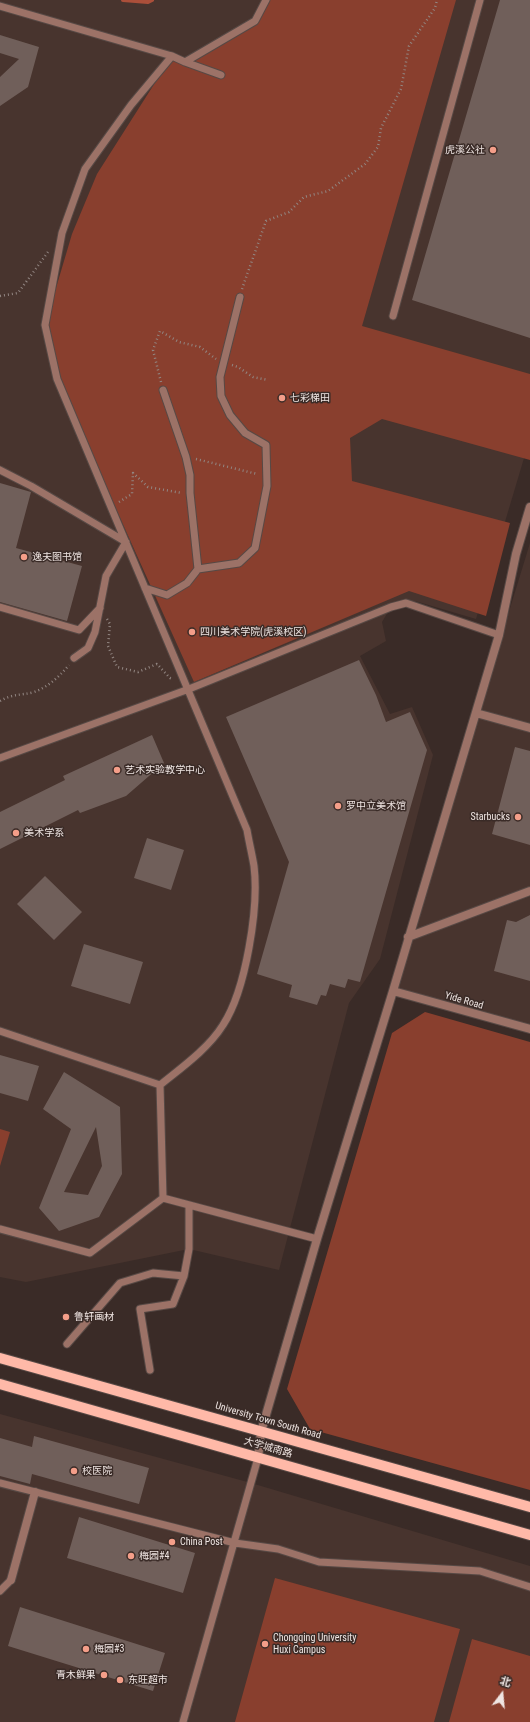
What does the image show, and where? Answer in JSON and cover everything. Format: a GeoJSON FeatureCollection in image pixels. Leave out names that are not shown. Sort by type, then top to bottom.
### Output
{"type":"FeatureCollection","features":[{"type":"Feature","properties":{"kind":"main road","name":"University Town South Road"},"geometry":{"type":"LineString","coordinates":[[0,1358],[530,1507]]}},
{"type":"Feature","properties":{"kind":"main road","name":"大学城南路"},"geometry":{"type":"LineString","coordinates":[[0,1384],[530,1535]]}},
{"type":"Feature","properties":{"kind":"street"},"geometry":{"type":"LineString","coordinates":[[258,1458],[261,1432],[317,1239],[399,972],[408,937],[499,635],[516,554],[530,507]]}},
{"type":"Feature","properties":{"kind":"street"},"geometry":{"type":"LineString","coordinates":[[476,713],[530,728]]}},
{"type":"Feature","properties":{"kind":"street"},"geometry":{"type":"LineString","coordinates":[[408,937],[530,891]]}},
{"type":"Feature","properties":{"kind":"street","name":"Yide Road"},"geometry":{"type":"LineString","coordinates":[[393,991],[530,1029]]}},
{"type":"Feature","properties":{"kind":"street"},"geometry":{"type":"LineString","coordinates":[[11,1580],[35,1492]]}},
{"type":"Feature","properties":{"kind":"lane"},"geometry":{"type":"LineString","coordinates":[[185,62],[255,20],[266,0]]}},
{"type":"Feature","properties":{"kind":"lane"},"geometry":{"type":"LineString","coordinates":[[393,316],[480,0]]}},
{"type":"Feature","properties":{"kind":"lane"},"geometry":{"type":"LineString","coordinates":[[0,6],[172,56],[221,75]]}},
{"type":"Feature","properties":{"kind":"lane"},"geometry":{"type":"LineString","coordinates":[[160,1085],[196,1056],[223,1025],[237,996],[249,946],[255,903],[254,866],[247,830],[57,379],[45,325],[62,233],[85,169],[131,105],[172,56]]}},
{"type":"Feature","properties":{"kind":"lane"},"geometry":{"type":"LineString","coordinates":[[198,568],[239,563],[255,548],[267,486],[266,445],[245,433],[230,415],[221,396],[220,378],[223,362],[240,297]]}},
{"type":"Feature","properties":{"kind":"lane"},"geometry":{"type":"LineString","coordinates":[[146,588],[167,595],[187,583],[198,568],[190,493],[190,475],[186,457],[163,390]]}},
{"type":"Feature","properties":{"kind":"lane"},"geometry":{"type":"LineString","coordinates":[[0,470],[31,486],[126,542]]}},
{"type":"Feature","properties":{"kind":"lane"},"geometry":{"type":"LineString","coordinates":[[74,658],[88,648],[95,632],[106,576],[126,542]]}},
{"type":"Feature","properties":{"kind":"lane"},"geometry":{"type":"LineString","coordinates":[[0,758],[188,689],[391,607],[406,603],[499,635]]}},
{"type":"Feature","properties":{"kind":"lane"},"geometry":{"type":"LineString","coordinates":[[0,608],[79,630],[100,608]]}},
{"type":"Feature","properties":{"kind":"lane"},"geometry":{"type":"LineString","coordinates":[[0,1031],[160,1085]]}},
{"type":"Feature","properties":{"kind":"lane"},"geometry":{"type":"LineString","coordinates":[[160,1085],[163,1198]]}},
{"type":"Feature","properties":{"kind":"lane"},"geometry":{"type":"LineString","coordinates":[[163,1198],[317,1239]]}},
{"type":"Feature","properties":{"kind":"lane"},"geometry":{"type":"LineString","coordinates":[[0,1229],[90,1253],[163,1198]]}},
{"type":"Feature","properties":{"kind":"lane"},"geometry":{"type":"LineString","coordinates":[[150,1370],[140,1309],[173,1304],[184,1276],[189,1248],[189,1205]]}},
{"type":"Feature","properties":{"kind":"lane"},"geometry":{"type":"LineString","coordinates":[[67,1344],[120,1284],[153,1273],[184,1276]]}},
{"type":"Feature","properties":{"kind":"lane"},"geometry":{"type":"LineString","coordinates":[[183,1722],[258,1458]]}},
{"type":"Feature","properties":{"kind":"lane"},"geometry":{"type":"LineString","coordinates":[[0,1483],[235,1543],[278,1550],[319,1562],[480,1571],[530,1587]]}},
{"type":"Feature","properties":{"kind":"lane"},"geometry":{"type":"LineString","coordinates":[[0,1591],[11,1580]]}},
{"type":"Feature","properties":{"kind":"path"},"geometry":{"type":"LineString","coordinates":[[240,297],[266,221],[288,212],[304,197],[328,191],[365,164],[378,147],[380,128],[401,88],[409,46],[435,8],[437,0]]}},
{"type":"Feature","properties":{"kind":"path"},"geometry":{"type":"LineString","coordinates":[[0,296],[18,293],[49,251]]}},
{"type":"Feature","properties":{"kind":"path"},"geometry":{"type":"LineString","coordinates":[[163,390],[153,350],[160,331],[179,342],[200,348],[214,358],[238,367],[253,377],[268,380]]}},
{"type":"Feature","properties":{"kind":"path"},"geometry":{"type":"LineString","coordinates":[[186,457],[266,476]]}},
{"type":"Feature","properties":{"kind":"path"},"geometry":{"type":"LineString","coordinates":[[111,506],[132,494],[133,473],[148,487],[166,491],[190,493]]}},
{"type":"Feature","properties":{"kind":"path"},"geometry":{"type":"LineString","coordinates":[[100,608],[110,624],[108,646],[117,668],[138,672],[157,664],[170,678],[185,681]]}},
{"type":"Feature","properties":{"kind":"path"},"geometry":{"type":"LineString","coordinates":[[0,701],[10,696],[34,692],[58,679],[74,658]]}},
{"type":"Feature","properties":{"kind":"shaded area","name":"四川美术学院(虎溪校区)"},"geometry":{"type":"Polygon","coordinates":[[[0,0],[530,0],[530,438],[476,619],[415,601],[391,607],[382,622],[386,641],[360,656],[390,714],[412,707],[433,755],[380,959],[349,1003],[279,1270],[189,1249],[26,1282],[0,1277],[0,0]]]}},
{"type":"Feature","properties":{"kind":"shaded area"},"geometry":{"type":"Polygon","coordinates":[[[266,0],[456,0],[362,326],[530,374],[530,460],[382,419],[350,438],[352,481],[510,523],[486,616],[409,591],[194,682],[61,387],[45,325],[72,234],[97,174],[172,56],[185,62],[255,21],[266,0]]]}},
{"type":"Feature","properties":{"kind":"shaded area"},"geometry":{"type":"Polygon","coordinates":[[[530,543],[530,1030],[393,991],[530,543]]]}},
{"type":"Feature","properties":{"kind":"shaded area"},"geometry":{"type":"Polygon","coordinates":[[[425,1012],[530,1042],[530,1490],[310,1429],[287,1389],[392,1033],[425,1012]]]}},
{"type":"Feature","properties":{"kind":"shaded area"},"geometry":{"type":"Polygon","coordinates":[[[0,1129],[10,1132],[0,1166],[0,1129]]]}},
{"type":"Feature","properties":{"kind":"shaded area","name":"Chongqing University Huxi Campus"},"geometry":{"type":"Polygon","coordinates":[[[0,1414],[251,1483],[530,1566],[530,1722],[0,1722],[0,1414]]]}},
{"type":"Feature","properties":{"kind":"shaded area"},"geometry":{"type":"Polygon","coordinates":[[[275,1578],[460,1629],[434,1722],[235,1722],[275,1578]]]}},
{"type":"Feature","properties":{"kind":"shaded area"},"geometry":{"type":"Polygon","coordinates":[[[472,1639],[530,1656],[530,1722],[449,1722],[472,1639]]]}},
{"type":"Feature","properties":{"kind":"building","name":"虎溪公社"},"geometry":{"type":"Polygon","coordinates":[[[500,0],[530,0],[530,338],[412,300],[500,0]]]}},
{"type":"Feature","properties":{"kind":"building"},"geometry":{"type":"Polygon","coordinates":[[[0,35],[39,47],[28,87],[0,106],[0,77],[19,59],[0,53],[0,35]]]}},
{"type":"Feature","properties":{"kind":"building","name":"逸夫图书馆"},"geometry":{"type":"Polygon","coordinates":[[[0,483],[31,492],[16,548],[82,566],[67,621],[0,602],[0,483]]]}},
{"type":"Feature","properties":{"kind":"building","name":"罗中立美术馆"},"geometry":{"type":"Polygon","coordinates":[[[359,660],[376,695],[386,722],[410,712],[427,750],[360,982],[348,979],[345,988],[330,984],[326,996],[321,995],[317,1005],[289,997],[292,985],[257,974],[289,862],[226,717],[359,660]]]}},
{"type":"Feature","properties":{"kind":"building"},"geometry":{"type":"Polygon","coordinates":[[[152,735],[164,763],[126,796],[80,813],[78,810],[0,849],[0,812],[65,780],[63,776],[152,735]]]}},
{"type":"Feature","properties":{"kind":"building"},"geometry":{"type":"Polygon","coordinates":[[[515,747],[530,751],[530,845],[492,834],[515,747]]]}},
{"type":"Feature","properties":{"kind":"building"},"geometry":{"type":"Polygon","coordinates":[[[147,838],[184,850],[171,890],[134,878],[147,838]]]}},
{"type":"Feature","properties":{"kind":"building"},"geometry":{"type":"Polygon","coordinates":[[[45,876],[82,912],[54,940],[17,904],[45,876]]]}},
{"type":"Feature","properties":{"kind":"building"},"geometry":{"type":"Polygon","coordinates":[[[530,915],[530,981],[494,971],[507,920],[516,922],[530,915]]]}},
{"type":"Feature","properties":{"kind":"building"},"geometry":{"type":"Polygon","coordinates":[[[84,944],[143,962],[130,1004],[71,986],[84,944]]]}},
{"type":"Feature","properties":{"kind":"building"},"geometry":{"type":"Polygon","coordinates":[[[0,1055],[39,1066],[28,1101],[0,1093],[0,1055]]]}},
{"type":"Feature","properties":{"kind":"building"},"geometry":{"type":"Polygon","coordinates":[[[64,1072],[120,1107],[122,1174],[99,1217],[59,1231],[39,1208],[71,1129],[43,1109],[64,1072]],[[96,1127],[64,1192],[88,1195],[102,1166],[96,1127]]]}},
{"type":"Feature","properties":{"kind":"building","name":"校医院"},"geometry":{"type":"Polygon","coordinates":[[[34,1436],[149,1468],[139,1504],[32,1474],[30,1484],[0,1476],[0,1438],[32,1447],[34,1436]]]}},
{"type":"Feature","properties":{"kind":"building","name":"梅园#4"},"geometry":{"type":"Polygon","coordinates":[[[79,1517],[195,1553],[183,1593],[67,1558],[79,1517]]]}},
{"type":"Feature","properties":{"kind":"building","name":"梅园#3"},"geometry":{"type":"Polygon","coordinates":[[[20,1607],[165,1653],[153,1691],[8,1646],[20,1607]]]}},
{"type":"Feature","properties":{"kind":"waterway"},"geometry":{"type":"LineString","coordinates":[[123,0],[148,2],[152,0]]}},
{"type":"Feature","properties":{"kind":"place","name":"虎溪公社"},"geometry":{"type":"Point","coordinates":[493,150]}},
{"type":"Feature","properties":{"kind":"place","name":"七彩梯田"},"geometry":{"type":"Point","coordinates":[282,398]}},
{"type":"Feature","properties":{"kind":"place","name":"逸夫图书馆"},"geometry":{"type":"Point","coordinates":[24,557]}},
{"type":"Feature","properties":{"kind":"place","name":"四川美术学院(虎溪校区)"},"geometry":{"type":"Point","coordinates":[192,632]}},
{"type":"Feature","properties":{"kind":"place","name":"艺术实验教学中心"},"geometry":{"type":"Point","coordinates":[117,770]}},
{"type":"Feature","properties":{"kind":"place","name":"罗中立美术馆"},"geometry":{"type":"Point","coordinates":[338,806]}},
{"type":"Feature","properties":{"kind":"place","name":"Starbucks"},"geometry":{"type":"Point","coordinates":[518,817]}},
{"type":"Feature","properties":{"kind":"place","name":"美术学系"},"geometry":{"type":"Point","coordinates":[16,833]}},
{"type":"Feature","properties":{"kind":"place","name":"鲁轩画材"},"geometry":{"type":"Point","coordinates":[66,1317]}},
{"type":"Feature","properties":{"kind":"place","name":"校医院"},"geometry":{"type":"Point","coordinates":[74,1471]}},
{"type":"Feature","properties":{"kind":"place","name":"China Post"},"geometry":{"type":"Point","coordinates":[172,1542]}},
{"type":"Feature","properties":{"kind":"place","name":"梅园#4"},"geometry":{"type":"Point","coordinates":[131,1556]}},
{"type":"Feature","properties":{"kind":"place","name":"Chongqing University Huxi Campus"},"geometry":{"type":"Point","coordinates":[265,1644]}},
{"type":"Feature","properties":{"kind":"place","name":"梅园#3"},"geometry":{"type":"Point","coordinates":[86,1649]}},
{"type":"Feature","properties":{"kind":"place","name":"青木鲜果"},"geometry":{"type":"Point","coordinates":[104,1675]}},
{"type":"Feature","properties":{"kind":"place","name":"东旺超市"},"geometry":{"type":"Point","coordinates":[120,1680]}}]}
